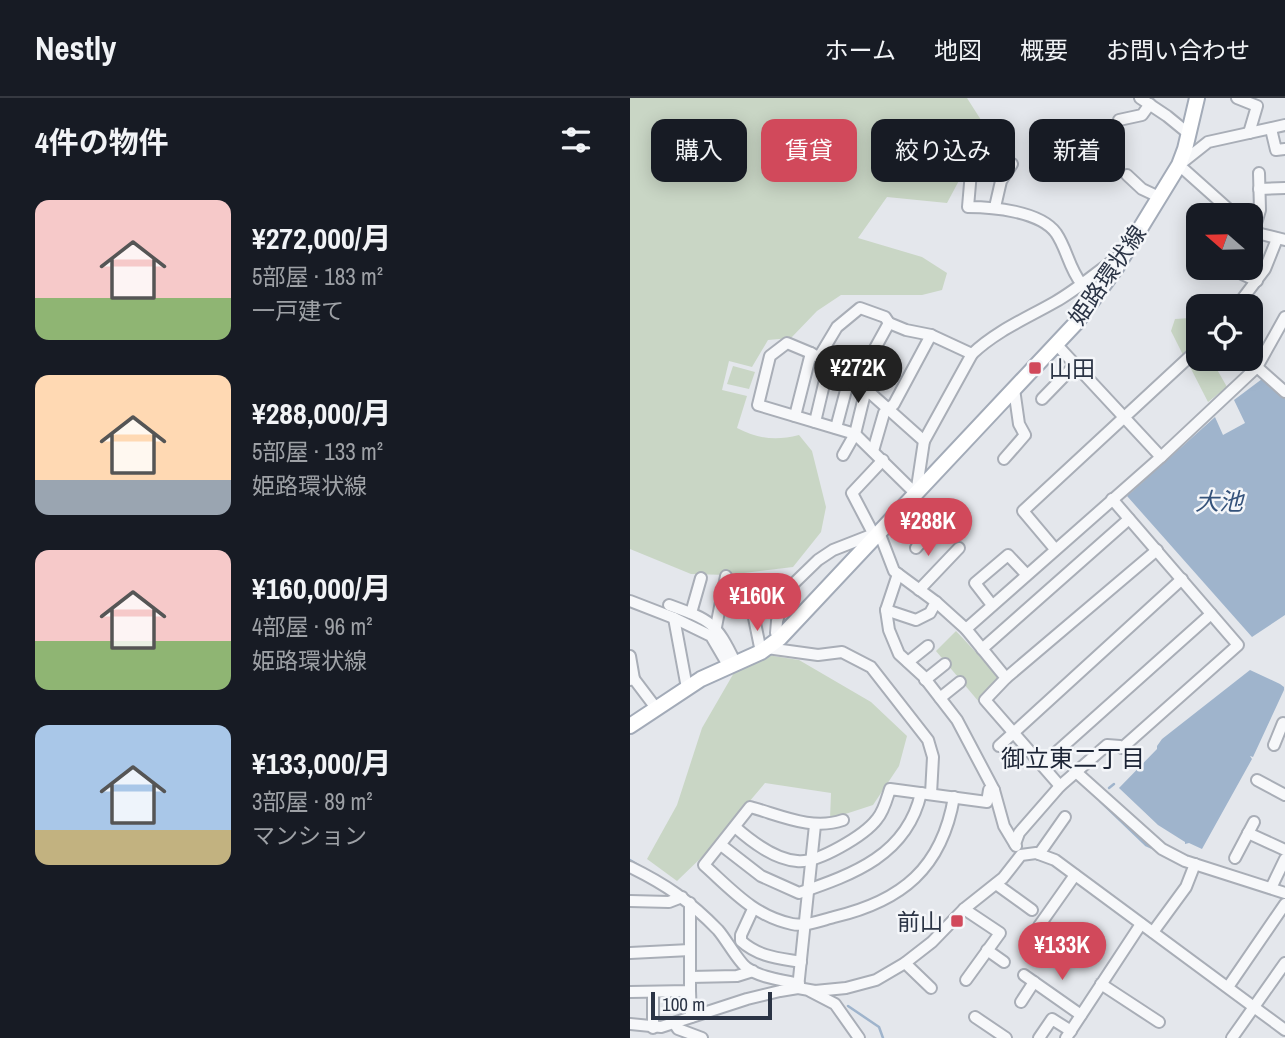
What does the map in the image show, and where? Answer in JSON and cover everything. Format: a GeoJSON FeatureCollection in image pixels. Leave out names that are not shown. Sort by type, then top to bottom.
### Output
{"type":"FeatureCollection","features":[{"type":"Feature","properties":{"kind":"main road","name":"姫路環状線"},"geometry":{"type":"LineString","coordinates":[[630,726],[687,688],[764,650],[780,638],[1056,344],[1093,302],[1179,165],[1197,98]]}},
{"type":"Feature","properties":{"kind":"street"},"geometry":{"type":"LineString","coordinates":[[1237,98],[1257,106],[1249,132]]}},
{"type":"Feature","properties":{"kind":"street"},"geometry":{"type":"LineString","coordinates":[[1124,119],[1142,115],[1145,101],[1189,134]]}},
{"type":"Feature","properties":{"kind":"street"},"geometry":{"type":"LineString","coordinates":[[1215,203],[1179,165],[1208,142],[1285,125]]}},
{"type":"Feature","properties":{"kind":"street"},"geometry":{"type":"LineString","coordinates":[[1271,129],[1276,150],[1285,149]]}},
{"type":"Feature","properties":{"kind":"street"},"geometry":{"type":"LineString","coordinates":[[1259,173],[1260,203]]}},
{"type":"Feature","properties":{"kind":"street"},"geometry":{"type":"LineString","coordinates":[[1127,175],[1142,189],[1159,197]]}},
{"type":"Feature","properties":{"kind":"street"},"geometry":{"type":"LineString","coordinates":[[970,182],[968,207],[995,207],[1036,219],[1056,233],[1081,283]]}},
{"type":"Feature","properties":{"kind":"street"},"geometry":{"type":"LineString","coordinates":[[995,207],[1001,182]]}},
{"type":"Feature","properties":{"kind":"street"},"geometry":{"type":"LineString","coordinates":[[1259,189],[1285,188]]}},
{"type":"Feature","properties":{"kind":"street"},"geometry":{"type":"LineString","coordinates":[[1246,294],[1265,269],[1281,239],[1264,235]]}},
{"type":"Feature","properties":{"kind":"street"},"geometry":{"type":"LineString","coordinates":[[916,494],[924,441],[972,354],[980,346],[1056,301],[1126,252]]}},
{"type":"Feature","properties":{"kind":"street"},"geometry":{"type":"LineString","coordinates":[[795,416],[815,355],[837,327],[860,308],[885,317],[889,323],[906,330],[931,335],[972,354]]}},
{"type":"Feature","properties":{"kind":"street"},"geometry":{"type":"LineString","coordinates":[[1263,356],[1285,317]]}},
{"type":"Feature","properties":{"kind":"street"},"geometry":{"type":"LineString","coordinates":[[836,428],[853,378],[889,323]]}},
{"type":"Feature","properties":{"kind":"street"},"geometry":{"type":"LineString","coordinates":[[873,451],[884,414],[894,404],[931,335]]}},
{"type":"Feature","properties":{"kind":"street"},"geometry":{"type":"LineString","coordinates":[[916,494],[855,434],[758,404],[770,356],[787,343],[815,355],[853,378],[924,441]]}},
{"type":"Feature","properties":{"kind":"street"},"geometry":{"type":"LineString","coordinates":[[1056,344],[1161,457]]}},
{"type":"Feature","properties":{"kind":"street"},"geometry":{"type":"LineString","coordinates":[[1055,549],[1023,511],[1186,360]]}},
{"type":"Feature","properties":{"kind":"street"},"geometry":{"type":"LineString","coordinates":[[815,422],[829,363]]}},
{"type":"Feature","properties":{"kind":"street"},"geometry":{"type":"LineString","coordinates":[[1042,399],[1075,365]]}},
{"type":"Feature","properties":{"kind":"street"},"geometry":{"type":"LineString","coordinates":[[965,629],[1161,457],[1253,371]]}},
{"type":"Feature","properties":{"kind":"street"},"geometry":{"type":"LineString","coordinates":[[1261,371],[1285,392]]}},
{"type":"Feature","properties":{"kind":"street"},"geometry":{"type":"LineString","coordinates":[[843,455],[855,434],[866,389]]}},
{"type":"Feature","properties":{"kind":"street"},"geometry":{"type":"LineString","coordinates":[[1004,459],[1025,435],[1019,424],[1014,389]]}},
{"type":"Feature","properties":{"kind":"street"},"geometry":{"type":"LineString","coordinates":[[883,460],[852,493],[877,534],[894,571],[936,602],[965,629],[1006,678]]}},
{"type":"Feature","properties":{"kind":"street"},"geometry":{"type":"LineString","coordinates":[[1015,844],[1019,833],[1060,786],[1107,745],[1122,748],[1238,645],[1112,499]]}},
{"type":"Feature","properties":{"kind":"street"},"geometry":{"type":"LineString","coordinates":[[898,513],[927,535],[916,548]]}},
{"type":"Feature","properties":{"kind":"street"},"geometry":{"type":"LineString","coordinates":[[982,649],[1129,519]]}},
{"type":"Feature","properties":{"kind":"street"},"geometry":{"type":"LineString","coordinates":[[780,638],[776,633],[777,621],[787,590],[818,560],[833,550],[877,534]]}},
{"type":"Feature","properties":{"kind":"street"},"geometry":{"type":"LineString","coordinates":[[919,590],[958,548]]}},
{"type":"Feature","properties":{"kind":"street"},"geometry":{"type":"LineString","coordinates":[[1060,786],[985,701],[1006,678],[1157,550]]}},
{"type":"Feature","properties":{"kind":"street"},"geometry":{"type":"LineString","coordinates":[[992,605],[975,583],[1008,555],[1026,573]]}},
{"type":"Feature","properties":{"kind":"street"},"geometry":{"type":"LineString","coordinates":[[898,574],[886,610],[889,630],[899,654],[925,680],[957,720],[994,790],[1004,825],[1021,855]]}},
{"type":"Feature","properties":{"kind":"street"},"geometry":{"type":"LineString","coordinates":[[726,576],[716,627],[731,664]]}},
{"type":"Feature","properties":{"kind":"street"},"geometry":{"type":"LineString","coordinates":[[691,613],[701,578]]}},
{"type":"Feature","properties":{"kind":"street"},"geometry":{"type":"LineString","coordinates":[[999,746],[1182,579]]}},
{"type":"Feature","properties":{"kind":"street"},"geometry":{"type":"LineString","coordinates":[[721,845],[761,876],[799,893],[808,890],[873,863],[885,853],[911,824],[926,793],[933,757],[928,740],[871,667],[842,652],[818,654],[764,650],[752,608],[762,580]]}},
{"type":"Feature","properties":{"kind":"street"},"geometry":{"type":"LineString","coordinates":[[630,601],[711,636],[731,664]]}},
{"type":"Feature","properties":{"kind":"street"},"geometry":{"type":"LineString","coordinates":[[886,610],[916,620],[930,613],[936,602]]}},
{"type":"Feature","properties":{"kind":"street"},"geometry":{"type":"LineString","coordinates":[[669,605],[716,627]]}},
{"type":"Feature","properties":{"kind":"street"},"geometry":{"type":"LineString","coordinates":[[1042,765],[1211,614]]}},
{"type":"Feature","properties":{"kind":"street"},"geometry":{"type":"LineString","coordinates":[[674,618],[687,688]]}},
{"type":"Feature","properties":{"kind":"street"},"geometry":{"type":"LineString","coordinates":[[908,662],[928,646]]}},
{"type":"Feature","properties":{"kind":"street"},"geometry":{"type":"LineString","coordinates":[[630,656],[632,679],[656,708]]}},
{"type":"Feature","properties":{"kind":"street"},"geometry":{"type":"LineString","coordinates":[[925,680],[945,664]]}},
{"type":"Feature","properties":{"kind":"street"},"geometry":{"type":"LineString","coordinates":[[940,698],[960,682]]}},
{"type":"Feature","properties":{"kind":"street"},"geometry":{"type":"LineString","coordinates":[[1279,742],[1283,723]]}},
{"type":"Feature","properties":{"kind":"street"},"geometry":{"type":"LineString","coordinates":[[1076,772],[1162,849],[1195,864],[1285,893]]}},
{"type":"Feature","properties":{"kind":"street"},"geometry":{"type":"LineString","coordinates":[[1257,780],[1285,795]]}},
{"type":"Feature","properties":{"kind":"street"},"geometry":{"type":"LineString","coordinates":[[736,827],[750,840],[786,859],[800,862],[811,860],[857,837],[878,818],[890,789],[987,802],[989,790],[994,790]]}},
{"type":"Feature","properties":{"kind":"street"},"geometry":{"type":"LineString","coordinates":[[843,820],[828,825],[815,825],[750,807],[704,865],[753,909],[794,925],[857,912],[904,888],[922,871],[941,846],[950,821],[954,797]]}},
{"type":"Feature","properties":{"kind":"street"},"geometry":{"type":"LineString","coordinates":[[1039,854],[1065,817]]}},
{"type":"Feature","properties":{"kind":"street"},"geometry":{"type":"LineString","coordinates":[[1235,858],[1254,822]]}},
{"type":"Feature","properties":{"kind":"street"},"geometry":{"type":"LineString","coordinates":[[800,985],[815,825]]}},
{"type":"Feature","properties":{"kind":"street"},"geometry":{"type":"LineString","coordinates":[[1248,833],[1285,850]]}},
{"type":"Feature","properties":{"kind":"street"},"geometry":{"type":"LineString","coordinates":[[630,867],[666,885],[686,900],[731,945],[745,967],[823,990],[855,987],[876,980],[905,963],[943,933],[964,909],[996,884],[1021,855],[1039,854],[1055,860],[1285,1030]]}},
{"type":"Feature","properties":{"kind":"street"},"geometry":{"type":"LineString","coordinates":[[1271,888],[1285,859]]}},
{"type":"Feature","properties":{"kind":"street"},"geometry":{"type":"LineString","coordinates":[[1153,932],[1186,887],[1195,864]]}},
{"type":"Feature","properties":{"kind":"street"},"geometry":{"type":"LineString","coordinates":[[1039,926],[1075,875]]}},
{"type":"Feature","properties":{"kind":"street"},"geometry":{"type":"LineString","coordinates":[[996,884],[1032,910]]}},
{"type":"Feature","properties":{"kind":"street"},"geometry":{"type":"LineString","coordinates":[[630,901],[686,900]]}},
{"type":"Feature","properties":{"kind":"street"},"geometry":{"type":"LineString","coordinates":[[686,900],[691,1017]]}},
{"type":"Feature","properties":{"kind":"street"},"geometry":{"type":"LineString","coordinates":[[1228,987],[1285,904]]}},
{"type":"Feature","properties":{"kind":"street"},"geometry":{"type":"LineString","coordinates":[[753,909],[741,935],[741,941],[764,956],[801,962]]}},
{"type":"Feature","properties":{"kind":"street"},"geometry":{"type":"LineString","coordinates":[[964,909],[1000,933],[966,979]]}},
{"type":"Feature","properties":{"kind":"street"},"geometry":{"type":"LineString","coordinates":[[1039,1038],[1052,1019],[1068,1035],[1141,923]]}},
{"type":"Feature","properties":{"kind":"street"},"geometry":{"type":"LineString","coordinates":[[630,953],[690,950]]}},
{"type":"Feature","properties":{"kind":"street"},"geometry":{"type":"LineString","coordinates":[[987,950],[1004,962]]}},
{"type":"Feature","properties":{"kind":"street"},"geometry":{"type":"LineString","coordinates":[[905,963],[931,988]]}},
{"type":"Feature","properties":{"kind":"street"},"geometry":{"type":"LineString","coordinates":[[1232,1038],[1285,963]]}},
{"type":"Feature","properties":{"kind":"street"},"geometry":{"type":"LineString","coordinates":[[690,976],[737,976],[753,971]]}},
{"type":"Feature","properties":{"kind":"street"},"geometry":{"type":"LineString","coordinates":[[1024,975],[1081,1015]]}},
{"type":"Feature","properties":{"kind":"street"},"geometry":{"type":"LineString","coordinates":[[1021,1002],[1034,982]]}},
{"type":"Feature","properties":{"kind":"street"},"geometry":{"type":"LineString","coordinates":[[1101,984],[1159,1022]]}},
{"type":"Feature","properties":{"kind":"street"},"geometry":{"type":"LineString","coordinates":[[630,1024],[653,1028],[800,985],[835,1004],[859,1038]]}},
{"type":"Feature","properties":{"kind":"street"},"geometry":{"type":"LineString","coordinates":[[630,992],[690,991]]}},
{"type":"Feature","properties":{"kind":"street"},"geometry":{"type":"LineString","coordinates":[[653,993],[653,1028]]}},
{"type":"Feature","properties":{"kind":"street"},"geometry":{"type":"LineString","coordinates":[[975,1017],[1006,1038]]}},
{"type":"Feature","properties":{"kind":"street"},"geometry":{"type":"LineString","coordinates":[[674,1023],[678,1029],[702,1038]]}},
{"type":"Feature","properties":{"kind":"green space"},"geometry":{"type":"Polygon","coordinates":[[[630,98],[967,98],[980,119],[871,119],[871,182],[958,182],[947,203],[887,197],[858,238],[922,257],[947,273],[942,290],[922,295],[841,295],[817,311],[791,338],[768,340],[752,367],[729,361],[722,390],[747,396],[737,428],[767,438],[799,435],[812,451],[826,507],[821,532],[793,567],[728,575],[691,574],[630,549],[630,98]]]}},
{"type":"Feature","properties":{"kind":"green space"},"geometry":{"type":"Polygon","coordinates":[[[1186,318],[1184,357],[1171,331],[1175,319],[1186,318]]]}},
{"type":"Feature","properties":{"kind":"green space"},"geometry":{"type":"Polygon","coordinates":[[[733,366],[755,372],[749,389],[727,384],[733,366]]]}},
{"type":"Feature","properties":{"kind":"green space"},"geometry":{"type":"Polygon","coordinates":[[[1192,371],[1218,371],[1227,387],[1208,402],[1192,371]]]}},
{"type":"Feature","properties":{"kind":"green space"},"geometry":{"type":"Polygon","coordinates":[[[956,631],[999,677],[998,683],[979,702],[936,651],[956,631]]]}},
{"type":"Feature","properties":{"kind":"green space"},"geometry":{"type":"Polygon","coordinates":[[[760,654],[799,660],[871,702],[907,736],[899,766],[873,805],[830,819],[831,793],[765,783],[705,854],[677,881],[647,859],[677,805],[702,728],[735,671],[760,654]]]}},
{"type":"Feature","properties":{"kind":"water","name":"大池"},"geometry":{"type":"Polygon","coordinates":[[[1262,379],[1285,399],[1285,615],[1252,637],[1127,496],[1215,417],[1223,435],[1245,423],[1234,400],[1262,379]]]}},
{"type":"Feature","properties":{"kind":"water"},"geometry":{"type":"Polygon","coordinates":[[[1250,670],[1280,684],[1284,690],[1253,757],[1250,756],[1252,759],[1202,849],[1185,844],[1158,825],[1119,788],[1157,749],[1162,739],[1250,670]]]}},
{"type":"Feature","properties":{"kind":"waterway"},"geometry":{"type":"LineString","coordinates":[[1109,788],[1114,784]]}},
{"type":"Feature","properties":{"kind":"waterway"},"geometry":{"type":"LineString","coordinates":[[1100,801],[1146,845],[1155,849]]}},
{"type":"Feature","properties":{"kind":"waterway"},"geometry":{"type":"LineString","coordinates":[[630,860],[681,891]]}},
{"type":"Feature","properties":{"kind":"waterway"},"geometry":{"type":"LineString","coordinates":[[768,972],[782,975]]}},
{"type":"Feature","properties":{"kind":"waterway"},"geometry":{"type":"LineString","coordinates":[[848,1006],[879,1027],[883,1038]]}},
{"type":"Feature","properties":{"kind":"place","name":"山田"},"geometry":{"type":"Point","coordinates":[1035,368]}},
{"type":"Feature","properties":{"kind":"place","name":"前山"},"geometry":{"type":"Point","coordinates":[957,921]}},
{"type":"Feature","properties":{"kind":"district","name":"御立東二丁目"},"geometry":{"type":"Point","coordinates":[1073,758]}}]}
